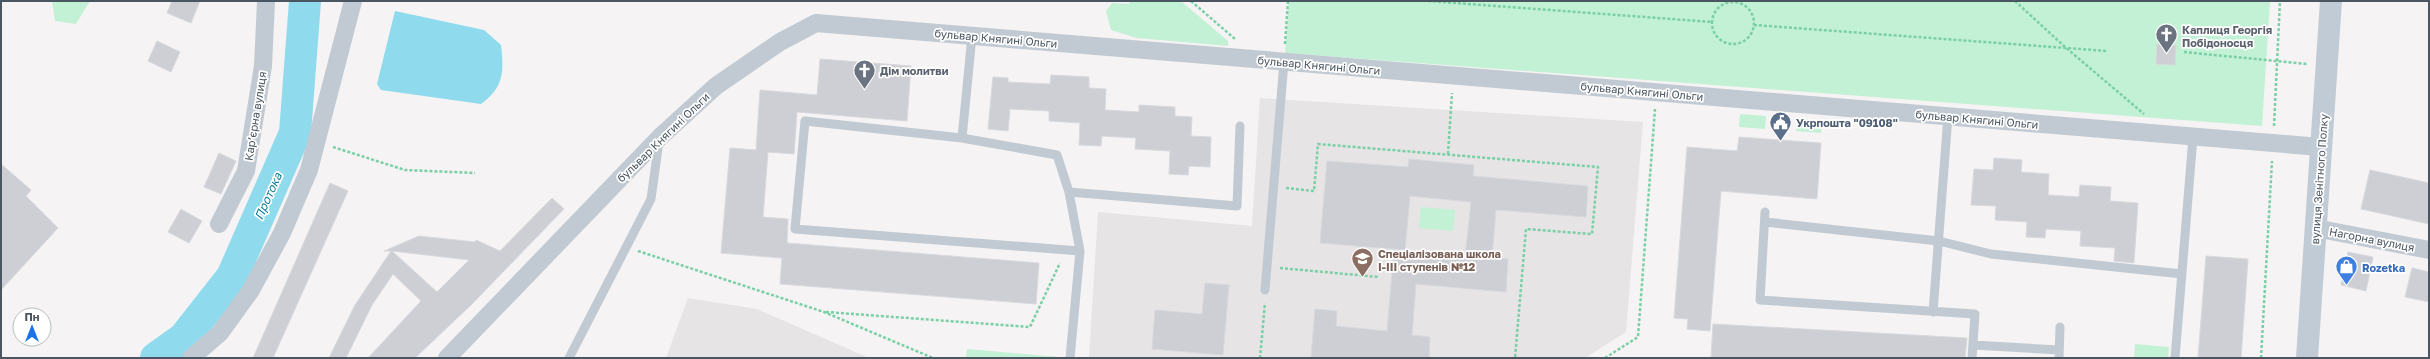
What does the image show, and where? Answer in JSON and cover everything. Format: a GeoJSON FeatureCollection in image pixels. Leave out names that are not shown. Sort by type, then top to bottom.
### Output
{"type":"FeatureCollection","features":[{"type":"Feature","properties":{"kind":"street","name":"Карʼєрна вулиця"},"geometry":{"type":"LineString","coordinates":[[219,224],[246,171],[263,66],[266,1]]}},
{"type":"Feature","properties":{"kind":"street"},"geometry":{"type":"LineString","coordinates":[[192,358],[220,333],[251,290],[285,226],[309,170],[353,1]]}},
{"type":"Feature","properties":{"kind":"street","name":"вулиця Зенітного Полку"},"geometry":{"type":"LineString","coordinates":[[2307,358],[2331,1]]}},
{"type":"Feature","properties":{"kind":"street","name":"бульвар Княгині Ольги"},"geometry":{"type":"LineString","coordinates":[[447,358],[660,137],[716,86],[780,42],[816,24],[2321,147]]}},
{"type":"Feature","properties":{"kind":"street","name":"Нагорна вулиця"},"geometry":{"type":"LineString","coordinates":[[2315,228],[2429,250]]}},
{"type":"Feature","properties":{"kind":"lane"},"geometry":{"type":"LineString","coordinates":[[962,138],[972,36]]}},
{"type":"Feature","properties":{"kind":"lane"},"geometry":{"type":"LineString","coordinates":[[1266,290],[1284,62]]}},
{"type":"Feature","properties":{"kind":"lane"},"geometry":{"type":"LineString","coordinates":[[1933,312],[1948,116]]}},
{"type":"Feature","properties":{"kind":"lane"},"geometry":{"type":"LineString","coordinates":[[1070,358],[1080,251],[1068,192],[1057,155],[962,138],[805,121],[795,229],[1080,251]]}},
{"type":"Feature","properties":{"kind":"lane"},"geometry":{"type":"LineString","coordinates":[[1068,192],[1237,206],[1240,126]]}},
{"type":"Feature","properties":{"kind":"lane"},"geometry":{"type":"LineString","coordinates":[[569,358],[651,199],[656,175],[660,137]]}},
{"type":"Feature","properties":{"kind":"lane"},"geometry":{"type":"LineString","coordinates":[[2176,358],[2193,137]]}},
{"type":"Feature","properties":{"kind":"lane"},"geometry":{"type":"LineString","coordinates":[[1765,212],[1760,300],[1975,314],[1972,358]]}},
{"type":"Feature","properties":{"kind":"lane"},"geometry":{"type":"LineString","coordinates":[[1765,222],[1939,241],[1991,254],[2182,274]]}},
{"type":"Feature","properties":{"kind":"lane"},"geometry":{"type":"LineString","coordinates":[[1973,345],[2059,354],[2060,327]]}},
{"type":"Feature","properties":{"kind":"path"},"geometry":{"type":"LineString","coordinates":[[1191,1],[1236,40]]}},
{"type":"Feature","properties":{"kind":"path"},"geometry":{"type":"LineString","coordinates":[[1284,62],[1288,1]]}},
{"type":"Feature","properties":{"kind":"path"},"geometry":{"type":"LineString","coordinates":[[1428,1],[1712,22]]}},
{"type":"Feature","properties":{"kind":"path"},"geometry":{"type":"LineString","coordinates":[[2015,1],[2065,47],[2169,135]]}},
{"type":"Feature","properties":{"kind":"path"},"geometry":{"type":"LineString","coordinates":[[2261,358],[2280,1]]}},
{"type":"Feature","properties":{"kind":"path"},"geometry":{"type":"LineString","coordinates":[[1732,2],[1746,6],[1751,10],[1754,25],[1750,37],[1744,41],[1731,44],[1718,38],[1714,32],[1712,22],[1720,7],[1732,2]]}},
{"type":"Feature","properties":{"kind":"path"},"geometry":{"type":"LineString","coordinates":[[1754,25],[2108,51]]}},
{"type":"Feature","properties":{"kind":"path"},"geometry":{"type":"LineString","coordinates":[[2184,52],[2326,65]]}},
{"type":"Feature","properties":{"kind":"path"},"geometry":{"type":"LineString","coordinates":[[1448,154],[1454,76]]}},
{"type":"Feature","properties":{"kind":"path"},"geometry":{"type":"LineString","coordinates":[[1605,358],[1638,337],[1656,92]]}},
{"type":"Feature","properties":{"kind":"path"},"geometry":{"type":"LineString","coordinates":[[316,142],[405,170],[474,173]]}},
{"type":"Feature","properties":{"kind":"path"},"geometry":{"type":"LineString","coordinates":[[1273,187],[1314,190],[1318,144],[1598,167],[1592,234],[1526,229],[1515,358]]}},
{"type":"Feature","properties":{"kind":"path"},"geometry":{"type":"LineString","coordinates":[[626,247],[824,312],[933,358]]}},
{"type":"Feature","properties":{"kind":"path"},"geometry":{"type":"LineString","coordinates":[[824,312],[1030,327],[1067,250]]}},
{"type":"Feature","properties":{"kind":"path"},"geometry":{"type":"LineString","coordinates":[[1267,267],[1379,277]]}},
{"type":"Feature","properties":{"kind":"path"},"geometry":{"type":"LineString","coordinates":[[1260,358],[1266,290]]}},
{"type":"Feature","properties":{"kind":"shaded area","name":"Спеціалізована школа І-ІІІ ступенів №12"},"geometry":{"type":"Polygon","coordinates":[[[1260,98],[1643,122],[1626,332],[1585,358],[1089,358],[1098,212],[1252,226],[1260,98]]]}},
{"type":"Feature","properties":{"kind":"shaded area"},"geometry":{"type":"Polygon","coordinates":[[[688,298],[757,309],[869,358],[666,358],[688,298]]]}},
{"type":"Feature","properties":{"kind":"green space"},"geometry":{"type":"Polygon","coordinates":[[[52,1],[90,1],[76,24],[55,21],[52,1]]]}},
{"type":"Feature","properties":{"kind":"green space"},"geometry":{"type":"Polygon","coordinates":[[[1130,1],[1181,1],[1228,41],[1228,46],[1137,38],[1111,30],[1106,11],[1112,3],[1129,4],[1130,1]]]}},
{"type":"Feature","properties":{"kind":"green space"},"geometry":{"type":"Polygon","coordinates":[[[1289,1],[2270,1],[2262,126],[1285,53],[1289,1]]]}},
{"type":"Feature","properties":{"kind":"green space"},"geometry":{"type":"Polygon","coordinates":[[[1740,114],[1766,116],[1765,129],[1739,127],[1740,114]]]}},
{"type":"Feature","properties":{"kind":"green space"},"geometry":{"type":"Polygon","coordinates":[[[1797,118],[1822,121],[1821,133],[1796,131],[1797,118]]]}},
{"type":"Feature","properties":{"kind":"green space"},"geometry":{"type":"Polygon","coordinates":[[[1421,207],[1455,210],[1453,231],[1419,228],[1421,207]]]}},
{"type":"Feature","properties":{"kind":"green space"},"geometry":{"type":"Polygon","coordinates":[[[2135,344],[2169,347],[2168,358],[2134,358],[2135,344]]]}},
{"type":"Feature","properties":{"kind":"green space"},"geometry":{"type":"Polygon","coordinates":[[[967,349],[1060,357],[1060,358],[966,358],[967,349]]]}},
{"type":"Feature","properties":{"kind":"water"},"geometry":{"type":"Polygon","coordinates":[[[395,11],[484,30],[501,45],[501,78],[489,98],[481,104],[381,90],[377,84],[395,11]]]}},
{"type":"Feature","properties":{"kind":"building"},"geometry":{"type":"Polygon","coordinates":[[[172,1],[200,1],[191,23],[167,13],[172,1]]]}},
{"type":"Feature","properties":{"kind":"building"},"geometry":{"type":"Polygon","coordinates":[[[157,41],[180,52],[171,72],[148,61],[157,41]]]}},
{"type":"Feature","properties":{"kind":"building","name":"Каплиця Георгія Побідоносця"},"geometry":{"type":"Polygon","coordinates":[[[2157,44],[2176,45],[2175,65],[2156,64],[2157,44]]]}},
{"type":"Feature","properties":{"kind":"building"},"geometry":{"type":"Polygon","coordinates":[[[820,59],[911,66],[907,121],[797,112],[794,154],[768,152],[763,217],[788,219],[787,243],[1039,263],[1036,304],[780,284],[782,258],[721,253],[730,148],[756,150],[760,90],[817,95],[820,59]]]}},
{"type":"Feature","properties":{"kind":"building"},"geometry":{"type":"Polygon","coordinates":[[[1051,75],[1089,77],[1089,88],[1106,89],[1105,110],[1139,112],[1139,105],[1175,107],[1175,116],[1192,117],[1191,136],[1211,137],[1210,167],[1189,166],[1188,175],[1169,174],[1170,151],[1135,149],[1136,138],[1102,136],[1101,146],[1079,145],[1080,123],[1049,121],[1049,111],[1010,109],[1008,131],[988,129],[993,77],[1008,78],[1008,82],[1050,84],[1051,75]]]}},
{"type":"Feature","properties":{"kind":"building"},"geometry":{"type":"Polygon","coordinates":[[[1739,137],[1821,143],[1817,199],[1721,191],[1710,331],[1687,329],[1688,319],[1674,318],[1687,147],[1737,151],[1739,137]]]}},
{"type":"Feature","properties":{"kind":"building"},"geometry":{"type":"Polygon","coordinates":[[[219,153],[236,161],[221,194],[204,187],[219,153]]]}},
{"type":"Feature","properties":{"kind":"building"},"geometry":{"type":"Polygon","coordinates":[[[1994,158],[2022,160],[2021,172],[2049,174],[2048,195],[2079,197],[2080,185],[2111,187],[2110,201],[2138,203],[2134,263],[2114,261],[2115,248],[2080,246],[2081,231],[2046,229],[2045,238],[2026,237],[2027,222],[1995,220],[1996,206],[1971,205],[1974,169],[1993,170],[1994,158]]]}},
{"type":"Feature","properties":{"kind":"building"},"geometry":{"type":"Polygon","coordinates":[[[1409,159],[1474,165],[1473,176],[1588,186],[1586,217],[1496,210],[1492,258],[1508,259],[1506,292],[1416,284],[1412,335],[1430,337],[1429,358],[1311,358],[1315,309],[1337,311],[1336,326],[1387,331],[1394,250],[1465,257],[1471,202],[1410,196],[1405,250],[1320,243],[1327,161],[1408,167],[1409,159]]]}},
{"type":"Feature","properties":{"kind":"building"},"geometry":{"type":"Polygon","coordinates":[[[1,164],[31,190],[26,196],[58,228],[1,290],[1,164]]]}},
{"type":"Feature","properties":{"kind":"building"},"geometry":{"type":"Polygon","coordinates":[[[2370,170],[2429,183],[2429,224],[2361,209],[2370,170]]]}},
{"type":"Feature","properties":{"kind":"building"},"geometry":{"type":"Polygon","coordinates":[[[330,183],[348,191],[273,358],[253,358],[330,183]]]}},
{"type":"Feature","properties":{"kind":"building"},"geometry":{"type":"Polygon","coordinates":[[[552,198],[564,209],[472,304],[415,358],[368,358],[421,301],[393,274],[372,305],[346,358],[329,358],[355,305],[391,251],[384,251],[419,236],[475,242],[476,240],[500,251],[552,198]],[[392,251],[437,292],[469,260],[392,251]]]}},
{"type":"Feature","properties":{"kind":"building"},"geometry":{"type":"Polygon","coordinates":[[[181,209],[202,221],[189,243],[168,232],[181,209]]]}},
{"type":"Feature","properties":{"kind":"building"},"geometry":{"type":"Polygon","coordinates":[[[2348,252],[2373,257],[2366,291],[2341,285],[2348,252]]]}},
{"type":"Feature","properties":{"kind":"building"},"geometry":{"type":"Polygon","coordinates":[[[2206,256],[2248,259],[2241,358],[2198,358],[2206,256]]]}},
{"type":"Feature","properties":{"kind":"building"},"geometry":{"type":"Polygon","coordinates":[[[2412,268],[2429,272],[2429,302],[2405,297],[2412,268]]]}},
{"type":"Feature","properties":{"kind":"building"},"geometry":{"type":"Polygon","coordinates":[[[1205,283],[1229,285],[1223,355],[1152,349],[1155,310],[1202,314],[1205,283]]]}},
{"type":"Feature","properties":{"kind":"building"},"geometry":{"type":"Polygon","coordinates":[[[1713,324],[1967,338],[1965,358],[1711,358],[1713,324]]]}},
{"type":"Feature","properties":{"kind":"waterway","name":"Протока"},"geometry":{"type":"LineString","coordinates":[[156,358],[184,338],[232,277],[295,133],[305,1]]}},
{"type":"Feature","properties":{"kind":"place","name":"Каплиця Георгія Побідоносця"},"geometry":{"type":"Point","coordinates":[2166,54]}},
{"type":"Feature","properties":{"kind":"place","name":"Дім молитви"},"geometry":{"type":"Point","coordinates":[864,90]}},
{"type":"Feature","properties":{"kind":"place","name":"Укрпошта \"09108\""},"geometry":{"type":"Point","coordinates":[1780,142]}},
{"type":"Feature","properties":{"kind":"place","name":"Спеціалізована школа І-ІІІ ступенів №12"},"geometry":{"type":"Point","coordinates":[1362,278]}},
{"type":"Feature","properties":{"kind":"place","name":"Rozetka"},"geometry":{"type":"Point","coordinates":[2347,286]}}]}
